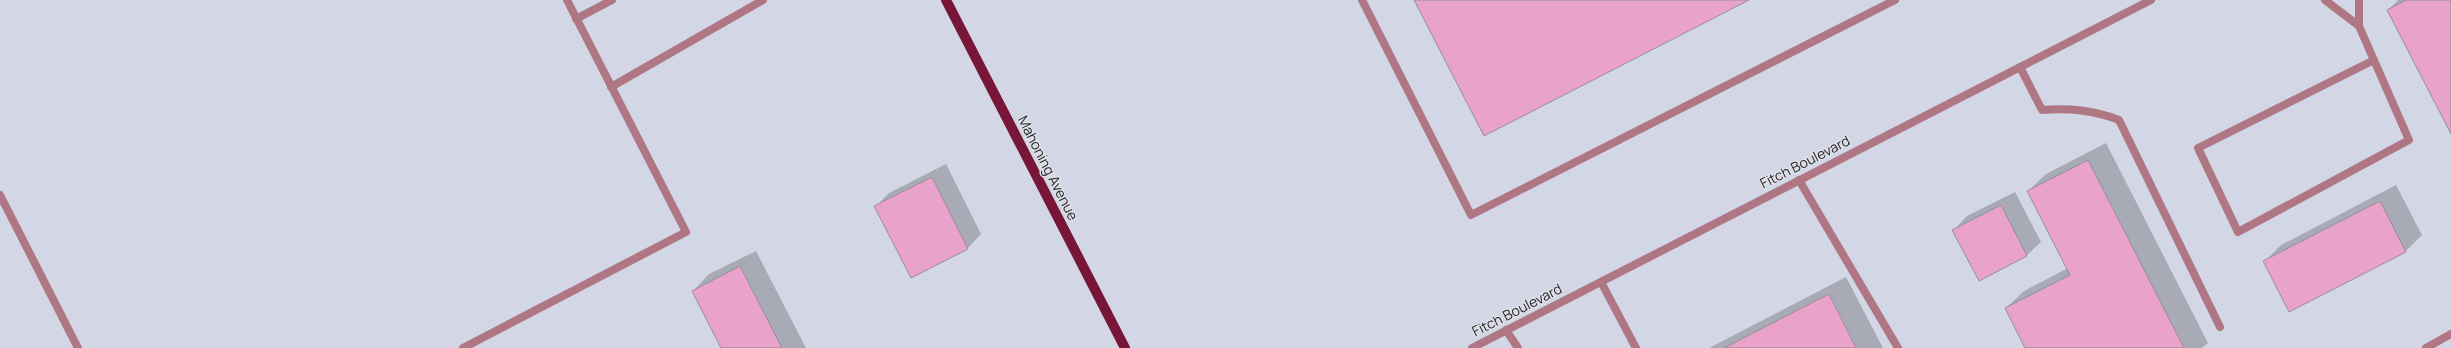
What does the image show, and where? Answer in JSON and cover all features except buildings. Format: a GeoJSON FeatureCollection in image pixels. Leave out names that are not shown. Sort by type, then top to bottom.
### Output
{"type":"FeatureCollection","features":[{"type":"Feature","properties":{"kind":"main road","name":"Mahoning Avenue"},"geometry":{"type":"LineString","coordinates":[[946,0],[1125,348]]}},
{"type":"Feature","properties":{"kind":"street"},"geometry":{"type":"LineString","coordinates":[[463,348],[686,232],[567,0]]}},
{"type":"Feature","properties":{"kind":"street"},"geometry":{"type":"LineString","coordinates":[[576,19],[612,0]]}},
{"type":"Feature","properties":{"kind":"street"},"geometry":{"type":"LineString","coordinates":[[611,87],[764,0]]}},
{"type":"Feature","properties":{"kind":"street"},"geometry":{"type":"LineString","coordinates":[[1362,0],[1471,215],[1895,0]]}},
{"type":"Feature","properties":{"kind":"street","name":"Fitch Boulevard"},"geometry":{"type":"LineString","coordinates":[[1472,348],[2151,0]]}},
{"type":"Feature","properties":{"kind":"street"},"geometry":{"type":"LineString","coordinates":[[2325,0],[2359,26]]}},
{"type":"Feature","properties":{"kind":"street"},"geometry":{"type":"LineString","coordinates":[[2359,0],[2359,26],[2374,60],[2409,140],[2238,232],[2198,148],[2374,60]]}},
{"type":"Feature","properties":{"kind":"street"},"geometry":{"type":"LineString","coordinates":[[2020,67],[2042,110],[2070,108],[2100,113],[2119,120],[2220,327]]}},
{"type":"Feature","properties":{"kind":"street"},"geometry":{"type":"LineString","coordinates":[[1798,180],[1898,348]]}},
{"type":"Feature","properties":{"kind":"street"},"geometry":{"type":"LineString","coordinates":[[0,195],[78,348]]}},
{"type":"Feature","properties":{"kind":"street"},"geometry":{"type":"LineString","coordinates":[[1601,282],[1636,348]]}},
{"type":"Feature","properties":{"kind":"street"},"geometry":{"type":"LineString","coordinates":[[1506,330],[1518,348]]}},
{"type":"Feature","properties":{"kind":"street"},"geometry":{"type":"LineString","coordinates":[[2426,348],[2451,334]]}},
{"type":"Feature","properties":{"kind":"shaded area"},"geometry":{"type":"Polygon","coordinates":[[[0,0],[2451,0],[2451,348],[0,348],[0,0]]]}}]}
